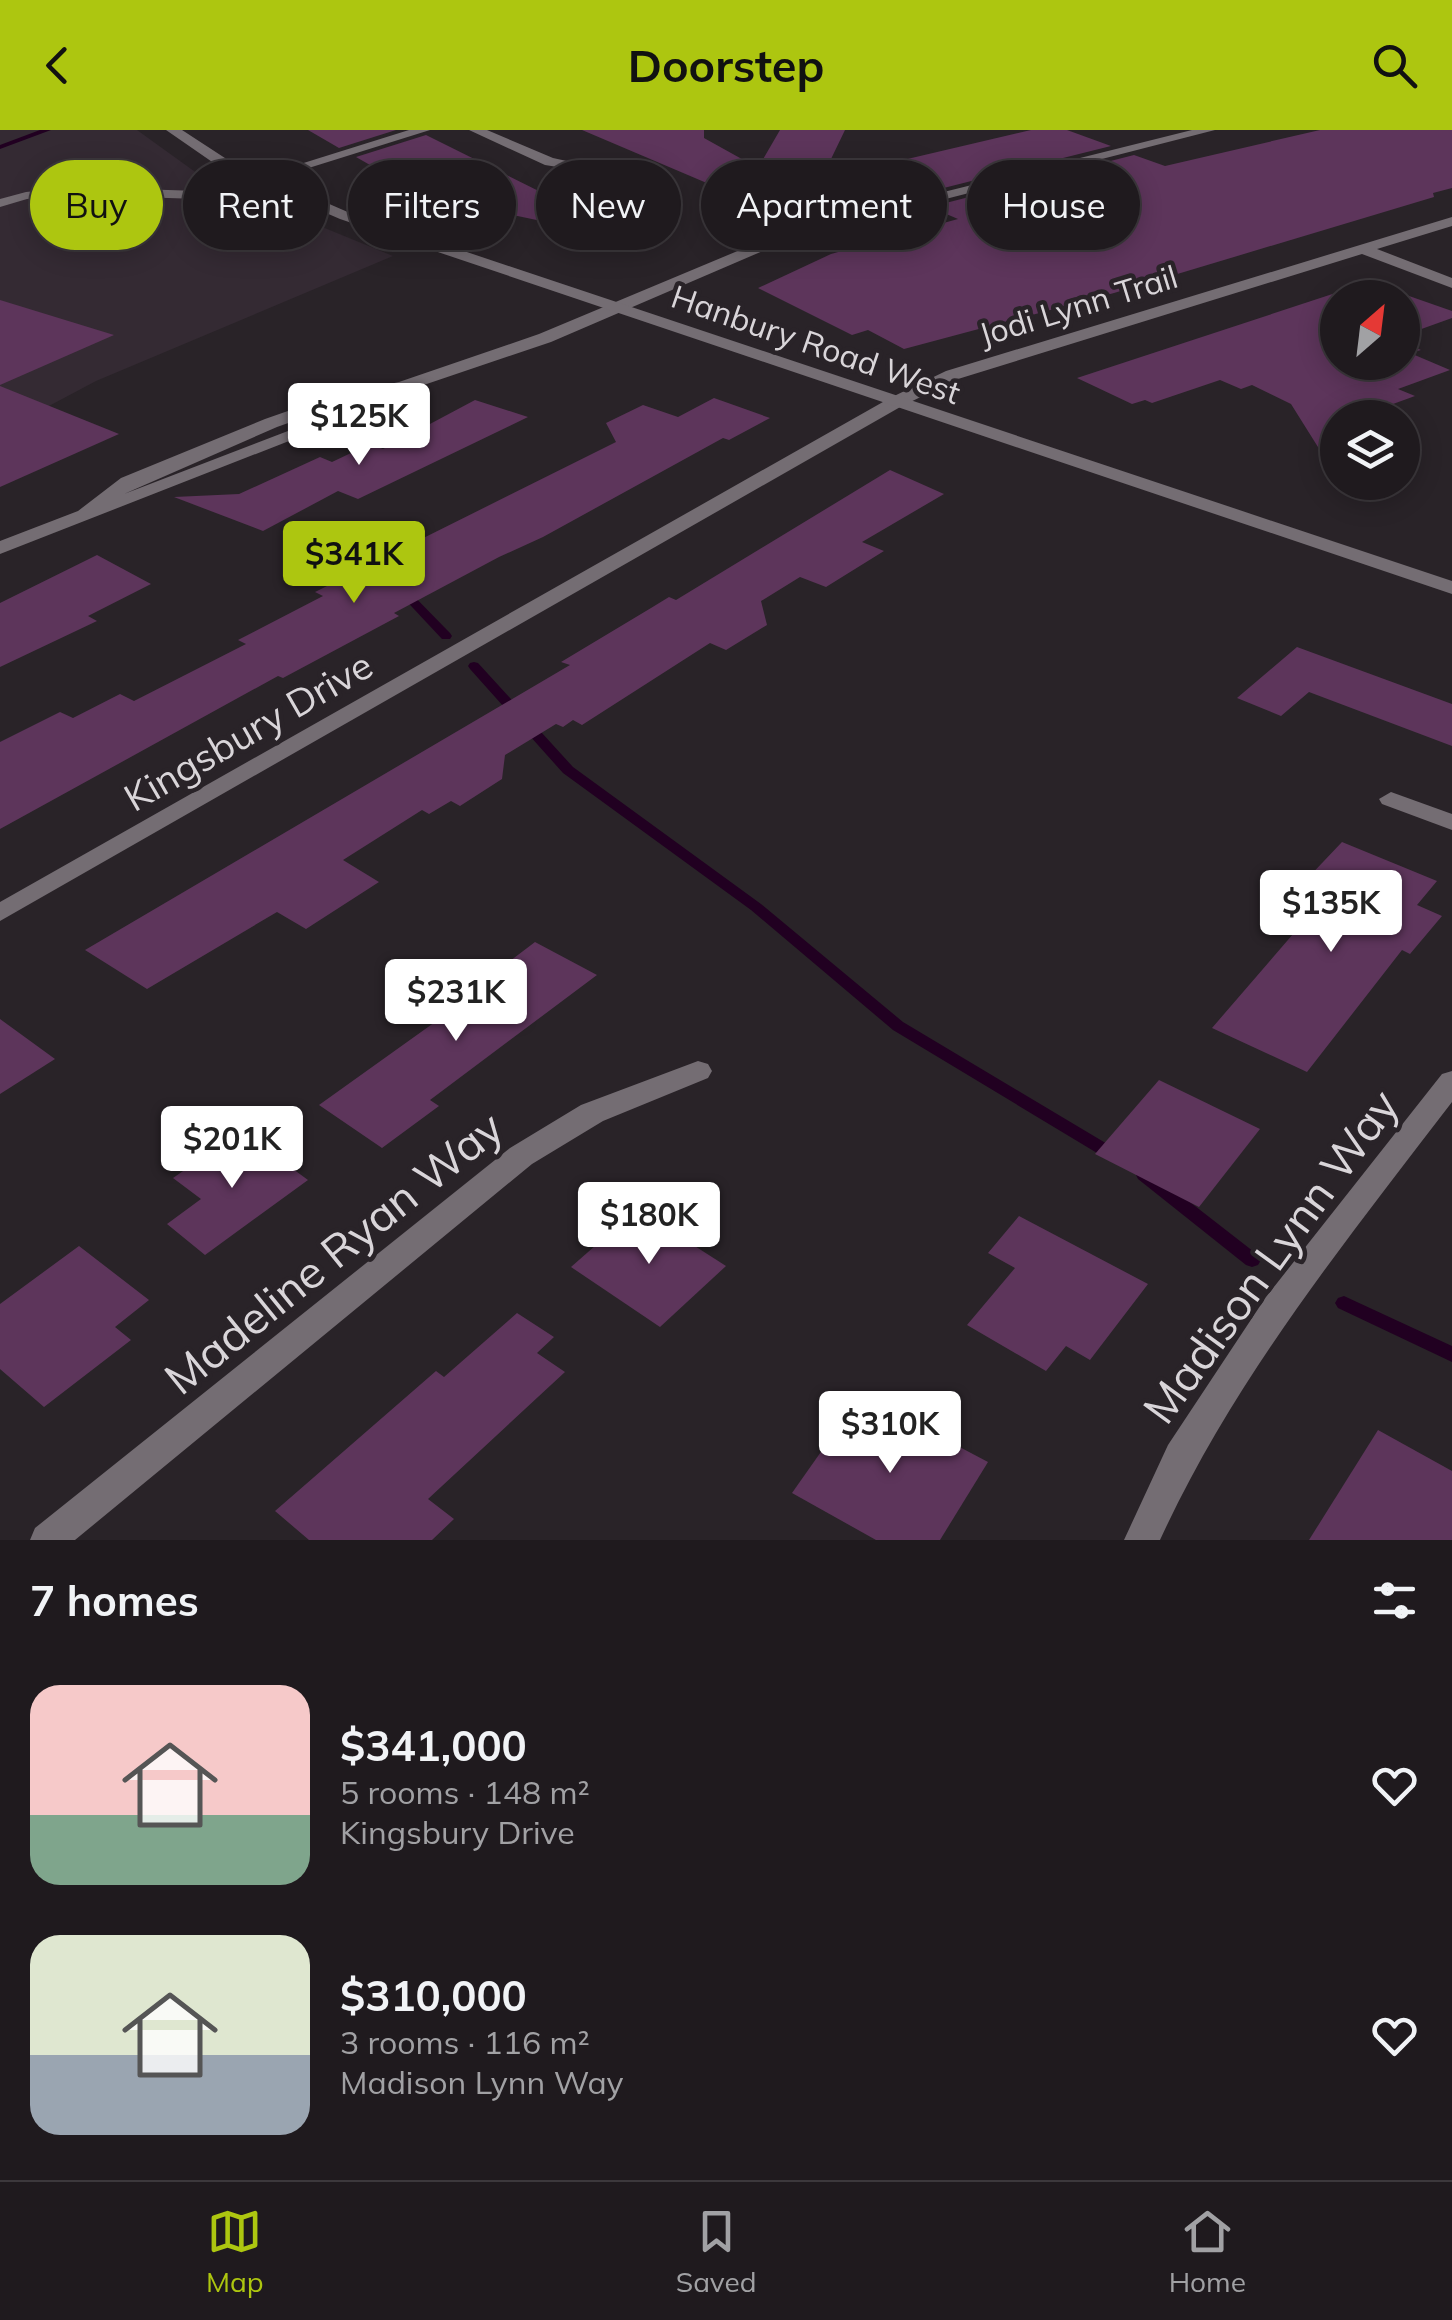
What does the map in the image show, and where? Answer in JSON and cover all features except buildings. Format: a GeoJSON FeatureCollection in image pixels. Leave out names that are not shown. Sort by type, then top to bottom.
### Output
{"type":"FeatureCollection","features":[{"type":"Feature","properties":{"kind":"street","name":"Hanbury Road West"},"geometry":{"type":"LineString","coordinates":[[173,130],[218,160]]}},
{"type":"Feature","properties":{"kind":"street"},"geometry":{"type":"LineString","coordinates":[[323,160],[423,130]]}},
{"type":"Feature","properties":{"kind":"street"},"geometry":{"type":"LineString","coordinates":[[476,130],[545,160]]}},
{"type":"Feature","properties":{"kind":"street"},"geometry":{"type":"LineString","coordinates":[[86,511],[128,482],[217,444],[334,401],[403,386],[617,308],[788,235],[1208,130]]}},
{"type":"Feature","properties":{"kind":"street","name":"Hanbury Road West"},"geometry":{"type":"LineString","coordinates":[[328,209],[1452,588]]}},
{"type":"Feature","properties":{"kind":"street","name":"Jodi Lynn Trail"},"geometry":{"type":"LineString","coordinates":[[896,402],[989,362],[1080,338],[1452,221]]}},
{"type":"Feature","properties":{"kind":"street"},"geometry":{"type":"LineString","coordinates":[[1361,248],[1452,283]]}},
{"type":"Feature","properties":{"kind":"street"},"geometry":{"type":"LineString","coordinates":[[0,548],[86,511],[152,493],[356,411],[403,386]]}},
{"type":"Feature","properties":{"kind":"street","name":"Kingsbury Drive"},"geometry":{"type":"LineString","coordinates":[[0,913],[896,402]]}},
{"type":"Feature","properties":{"kind":"street"},"geometry":{"type":"LineString","coordinates":[[217,444],[241,454]]}},
{"type":"Feature","properties":{"kind":"street"},"geometry":{"type":"LineString","coordinates":[[1391,799],[1452,823]]}},
{"type":"Feature","properties":{"kind":"street","name":"Madeline Ryan Way"},"geometry":{"type":"LineString","coordinates":[[48,1540],[521,1156],[592,1112],[698,1072]]}},
{"type":"Feature","properties":{"kind":"street","name":"Madison Lynn Way"},"geometry":{"type":"LineString","coordinates":[[1142,1540],[1181,1456],[1278,1306],[1452,1081]]}},
{"type":"Feature","properties":{"kind":"lane"},"geometry":{"type":"LineString","coordinates":[[0,204],[40,190],[183,195]]}},
{"type":"Feature","properties":{"kind":"shaded area"},"geometry":{"type":"Polygon","coordinates":[[[0,130],[137,130],[183,163],[183,250],[328,250],[328,229],[348,238],[348,250],[378,250],[393,256],[96,381],[0,432],[0,130]]]}},
{"type":"Feature","properties":{"kind":"waterway"},"geometry":{"type":"LineString","coordinates":[[0,147],[47,130]]}},
{"type":"Feature","properties":{"kind":"waterway"},"geometry":{"type":"LineString","coordinates":[[344,541],[386,576]]}},
{"type":"Feature","properties":{"kind":"waterway"},"geometry":{"type":"LineString","coordinates":[[402,590],[446,636]]}},
{"type":"Feature","properties":{"kind":"waterway"},"geometry":{"type":"LineString","coordinates":[[474,666],[568,770],[756,907],[898,1026],[1113,1155]]}},
{"type":"Feature","properties":{"kind":"waterway"},"geometry":{"type":"LineString","coordinates":[[1144,1175],[1252,1260]]}},
{"type":"Feature","properties":{"kind":"waterway"},"geometry":{"type":"LineString","coordinates":[[1344,1303],[1452,1354]]}}]}
